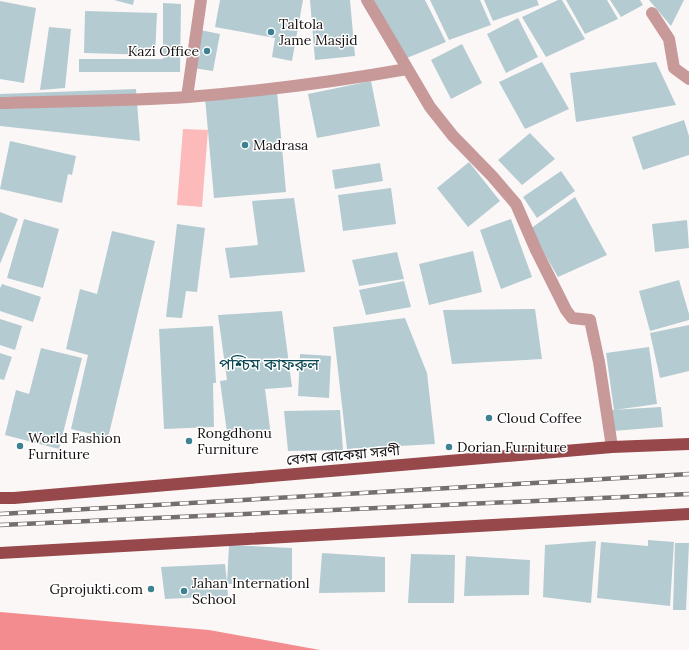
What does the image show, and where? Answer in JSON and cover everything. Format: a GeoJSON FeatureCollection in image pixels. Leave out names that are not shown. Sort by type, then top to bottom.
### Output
{"type":"FeatureCollection","features":[{"type":"Feature","properties":{"kind":"main road","name":"বেগম রোকেয়া সরণী"},"geometry":{"type":"LineString","coordinates":[[0,498],[612,447],[689,444]]}},
{"type":"Feature","properties":{"kind":"main road"},"geometry":{"type":"LineString","coordinates":[[0,553],[689,514]]}},
{"type":"Feature","properties":{"kind":"street"},"geometry":{"type":"LineString","coordinates":[[187,97],[201,0]]}},
{"type":"Feature","properties":{"kind":"street"},"geometry":{"type":"LineString","coordinates":[[367,0],[430,107],[516,204],[536,250],[566,310],[572,318],[590,320],[599,362],[612,447]]}},
{"type":"Feature","properties":{"kind":"street"},"geometry":{"type":"LineString","coordinates":[[652,13],[669,39],[674,68],[689,79]]}},
{"type":"Feature","properties":{"kind":"street"},"geometry":{"type":"LineString","coordinates":[[0,103],[187,97],[299,86],[407,69]]}},
{"type":"Feature","properties":{"kind":"shaded area"},"geometry":{"type":"Polygon","coordinates":[[[183,129],[208,130],[202,207],[177,205],[183,129]]]}},
{"type":"Feature","properties":{"kind":"shaded area"},"geometry":{"type":"Polygon","coordinates":[[[0,612],[209,630],[320,650],[0,650],[0,612]]]}},
{"type":"Feature","properties":{"kind":"building"},"geometry":{"type":"Polygon","coordinates":[[[114,0],[134,0],[133,5],[114,0]]]}},
{"type":"Feature","properties":{"kind":"building","name":"Taltola Jame Masjid"},"geometry":{"type":"Polygon","coordinates":[[[220,0],[303,0],[292,61],[272,57],[275,38],[215,27],[220,0]]]}},
{"type":"Feature","properties":{"kind":"building"},"geometry":{"type":"Polygon","coordinates":[[[310,0],[350,0],[355,56],[315,60],[310,0]]]}},
{"type":"Feature","properties":{"kind":"building"},"geometry":{"type":"Polygon","coordinates":[[[371,0],[425,0],[446,42],[402,60],[371,0]]]}},
{"type":"Feature","properties":{"kind":"building"},"geometry":{"type":"Polygon","coordinates":[[[430,0],[480,0],[491,25],[449,40],[430,0]]]}},
{"type":"Feature","properties":{"kind":"building"},"geometry":{"type":"Polygon","coordinates":[[[484,0],[537,0],[539,5],[493,21],[484,0]]]}},
{"type":"Feature","properties":{"kind":"building"},"geometry":{"type":"Polygon","coordinates":[[[558,0],[562,0],[585,39],[546,57],[522,17],[558,0]]]}},
{"type":"Feature","properties":{"kind":"building"},"geometry":{"type":"Polygon","coordinates":[[[566,0],[607,0],[618,19],[585,34],[566,0]]]}},
{"type":"Feature","properties":{"kind":"building"},"geometry":{"type":"Polygon","coordinates":[[[610,0],[640,0],[643,5],[621,17],[610,0]]]}},
{"type":"Feature","properties":{"kind":"building"},"geometry":{"type":"Polygon","coordinates":[[[649,0],[684,0],[671,26],[649,0]]]}},
{"type":"Feature","properties":{"kind":"building"},"geometry":{"type":"Polygon","coordinates":[[[0,1],[36,8],[24,83],[0,79],[0,1]]]}},
{"type":"Feature","properties":{"kind":"building"},"geometry":{"type":"Polygon","coordinates":[[[163,3],[181,4],[180,72],[79,72],[79,59],[163,59],[163,3]]]}},
{"type":"Feature","properties":{"kind":"building"},"geometry":{"type":"Polygon","coordinates":[[[85,11],[157,13],[155,55],[84,53],[85,11]]]}},
{"type":"Feature","properties":{"kind":"building"},"geometry":{"type":"Polygon","coordinates":[[[518,18],[538,57],[506,73],[487,34],[518,18]]]}},
{"type":"Feature","properties":{"kind":"building"},"geometry":{"type":"Polygon","coordinates":[[[49,27],[71,29],[65,88],[40,90],[49,27]]]}},
{"type":"Feature","properties":{"kind":"building","name":"Kazi Office"},"geometry":{"type":"Polygon","coordinates":[[[200,30],[220,34],[213,71],[193,68],[200,30]]]}},
{"type":"Feature","properties":{"kind":"building"},"geometry":{"type":"Polygon","coordinates":[[[462,44],[482,83],[451,99],[431,60],[462,44]]]}},
{"type":"Feature","properties":{"kind":"building"},"geometry":{"type":"Polygon","coordinates":[[[542,62],[569,109],[525,129],[499,82],[542,62]]]}},
{"type":"Feature","properties":{"kind":"building"},"geometry":{"type":"Polygon","coordinates":[[[656,62],[676,105],[576,122],[570,73],[656,62]]]}},
{"type":"Feature","properties":{"kind":"building"},"geometry":{"type":"Polygon","coordinates":[[[371,81],[380,126],[317,138],[308,94],[371,81]]]}},
{"type":"Feature","properties":{"kind":"building"},"geometry":{"type":"Polygon","coordinates":[[[136,89],[140,141],[0,126],[0,94],[136,89]]]}},
{"type":"Feature","properties":{"kind":"building","name":"Madrasa"},"geometry":{"type":"Polygon","coordinates":[[[277,91],[286,192],[214,198],[205,98],[277,91]]]}},
{"type":"Feature","properties":{"kind":"building"},"geometry":{"type":"Polygon","coordinates":[[[684,120],[689,136],[689,155],[643,170],[632,137],[684,120]]]}},
{"type":"Feature","properties":{"kind":"building"},"geometry":{"type":"Polygon","coordinates":[[[530,133],[555,159],[522,185],[498,160],[530,133]]]}},
{"type":"Feature","properties":{"kind":"building"},"geometry":{"type":"Polygon","coordinates":[[[10,141],[76,156],[72,175],[68,174],[62,203],[0,189],[10,141]]]}},
{"type":"Feature","properties":{"kind":"building"},"geometry":{"type":"Polygon","coordinates":[[[469,162],[500,201],[468,227],[437,188],[469,162]]]}},
{"type":"Feature","properties":{"kind":"building"},"geometry":{"type":"Polygon","coordinates":[[[380,163],[383,181],[335,189],[332,170],[380,163]]]}},
{"type":"Feature","properties":{"kind":"building"},"geometry":{"type":"Polygon","coordinates":[[[561,171],[575,191],[537,218],[523,197],[561,171]]]}},
{"type":"Feature","properties":{"kind":"building"},"geometry":{"type":"Polygon","coordinates":[[[391,188],[396,224],[343,231],[338,195],[391,188]]]}},
{"type":"Feature","properties":{"kind":"building"},"geometry":{"type":"Polygon","coordinates":[[[575,197],[607,255],[558,277],[530,229],[575,197]]]}},
{"type":"Feature","properties":{"kind":"building"},"geometry":{"type":"Polygon","coordinates":[[[294,198],[305,272],[230,278],[225,248],[258,245],[252,201],[294,198]]]}},
{"type":"Feature","properties":{"kind":"building"},"geometry":{"type":"Polygon","coordinates":[[[0,212],[18,219],[0,264],[0,212]]]}},
{"type":"Feature","properties":{"kind":"building"},"geometry":{"type":"Polygon","coordinates":[[[24,219],[59,229],[43,288],[7,278],[24,219]]]}},
{"type":"Feature","properties":{"kind":"building"},"geometry":{"type":"Polygon","coordinates":[[[511,219],[532,277],[501,289],[480,230],[511,219]]]}},
{"type":"Feature","properties":{"kind":"building"},"geometry":{"type":"Polygon","coordinates":[[[687,220],[689,248],[655,252],[652,224],[687,220]]]}},
{"type":"Feature","properties":{"kind":"building"},"geometry":{"type":"Polygon","coordinates":[[[177,224],[205,228],[197,292],[186,291],[182,318],[166,317],[177,224]]]}},
{"type":"Feature","properties":{"kind":"building"},"geometry":{"type":"Polygon","coordinates":[[[112,231],[155,241],[108,438],[71,429],[88,355],[66,349],[80,289],[97,294],[112,231]]]}},
{"type":"Feature","properties":{"kind":"building"},"geometry":{"type":"Polygon","coordinates":[[[473,251],[482,292],[429,305],[419,264],[473,251]]]}},
{"type":"Feature","properties":{"kind":"building"},"geometry":{"type":"Polygon","coordinates":[[[397,252],[404,279],[359,286],[352,260],[397,252]]]}},
{"type":"Feature","properties":{"kind":"building"},"geometry":{"type":"Polygon","coordinates":[[[679,280],[689,314],[689,320],[650,331],[639,291],[679,280]]]}},
{"type":"Feature","properties":{"kind":"building"},"geometry":{"type":"Polygon","coordinates":[[[404,281],[411,307],[366,315],[359,290],[404,281]]]}},
{"type":"Feature","properties":{"kind":"building"},"geometry":{"type":"Polygon","coordinates":[[[2,284],[41,297],[33,322],[0,311],[0,288],[2,284]]]}},
{"type":"Feature","properties":{"kind":"building"},"geometry":{"type":"Polygon","coordinates":[[[535,309],[542,359],[452,364],[443,310],[535,309]]]}},
{"type":"Feature","properties":{"kind":"building"},"geometry":{"type":"Polygon","coordinates":[[[282,311],[292,387],[265,389],[271,436],[228,440],[220,381],[227,380],[218,315],[282,311]]]}},
{"type":"Feature","properties":{"kind":"building"},"geometry":{"type":"Polygon","coordinates":[[[405,318],[427,373],[435,444],[347,449],[333,327],[405,318]]]}},
{"type":"Feature","properties":{"kind":"building"},"geometry":{"type":"Polygon","coordinates":[[[0,319],[22,326],[15,350],[0,345],[0,319]]]}},
{"type":"Feature","properties":{"kind":"building"},"geometry":{"type":"Polygon","coordinates":[[[689,325],[689,371],[660,378],[650,333],[689,325]]]}},
{"type":"Feature","properties":{"kind":"building"},"geometry":{"type":"Polygon","coordinates":[[[213,326],[216,383],[213,383],[214,427],[164,429],[159,329],[213,326]]]}},
{"type":"Feature","properties":{"kind":"building"},"geometry":{"type":"Polygon","coordinates":[[[649,347],[657,404],[614,410],[606,353],[649,347]]]}},
{"type":"Feature","properties":{"kind":"building"},"geometry":{"type":"Polygon","coordinates":[[[41,348],[82,358],[59,449],[5,435],[16,390],[29,394],[41,348]]]}},
{"type":"Feature","properties":{"kind":"building"},"geometry":{"type":"Polygon","coordinates":[[[0,353],[12,357],[4,380],[0,379],[0,353]]]}},
{"type":"Feature","properties":{"kind":"building"},"geometry":{"type":"Polygon","coordinates":[[[300,354],[331,356],[329,398],[298,396],[300,354]]]}},
{"type":"Feature","properties":{"kind":"building"},"geometry":{"type":"Polygon","coordinates":[[[661,407],[663,427],[613,431],[611,410],[661,407]]]}},
{"type":"Feature","properties":{"kind":"building"},"geometry":{"type":"Polygon","coordinates":[[[340,410],[343,450],[288,451],[284,411],[340,410]]]}},
{"type":"Feature","properties":{"kind":"building"},"geometry":{"type":"Polygon","coordinates":[[[648,540],[674,542],[670,606],[597,598],[601,542],[648,546],[648,540]]]}},
{"type":"Feature","properties":{"kind":"building"},"geometry":{"type":"Polygon","coordinates":[[[596,541],[591,603],[543,597],[545,545],[596,541]]]}},
{"type":"Feature","properties":{"kind":"building"},"geometry":{"type":"Polygon","coordinates":[[[675,543],[689,543],[686,610],[673,610],[675,543]]]}},
{"type":"Feature","properties":{"kind":"building"},"geometry":{"type":"Polygon","coordinates":[[[229,545],[292,548],[292,583],[227,584],[228,596],[165,599],[161,567],[225,564],[227,583],[229,545]]]}},
{"type":"Feature","properties":{"kind":"building"},"geometry":{"type":"Polygon","coordinates":[[[322,553],[385,557],[385,592],[319,593],[322,553]]]}},
{"type":"Feature","properties":{"kind":"building"},"geometry":{"type":"Polygon","coordinates":[[[411,554],[455,555],[454,603],[408,603],[411,554]]]}},
{"type":"Feature","properties":{"kind":"building"},"geometry":{"type":"Polygon","coordinates":[[[466,556],[530,560],[529,595],[464,596],[466,556]]]}},
{"type":"Feature","properties":{"kind":"railway"},"geometry":{"type":"LineString","coordinates":[[0,514],[689,474]]}},
{"type":"Feature","properties":{"kind":"railway"},"geometry":{"type":"LineString","coordinates":[[0,525],[689,494]]}},
{"type":"Feature","properties":{"kind":"place","name":"Taltola Jame Masjid"},"geometry":{"type":"Point","coordinates":[271,32]}},
{"type":"Feature","properties":{"kind":"place","name":"Kazi Office"},"geometry":{"type":"Point","coordinates":[207,51]}},
{"type":"Feature","properties":{"kind":"place","name":"Madrasa"},"geometry":{"type":"Point","coordinates":[245,145]}},
{"type":"Feature","properties":{"kind":"place","name":"Cloud Coffee"},"geometry":{"type":"Point","coordinates":[489,418]}},
{"type":"Feature","properties":{"kind":"place","name":"Rongdhonu Furniture"},"geometry":{"type":"Point","coordinates":[189,441]}},
{"type":"Feature","properties":{"kind":"place","name":"World Fashion Furniture"},"geometry":{"type":"Point","coordinates":[20,446]}},
{"type":"Feature","properties":{"kind":"place","name":"Dorian Furniture"},"geometry":{"type":"Point","coordinates":[449,447]}},
{"type":"Feature","properties":{"kind":"place","name":"Gprojukti.com"},"geometry":{"type":"Point","coordinates":[151,589]}},
{"type":"Feature","properties":{"kind":"place","name":"Jahan Internationl School"},"geometry":{"type":"Point","coordinates":[184,591]}},
{"type":"Feature","properties":{"kind":"district","name":"পশ্চিম কাফরুল"},"geometry":{"type":"Point","coordinates":[269,364]}}]}
